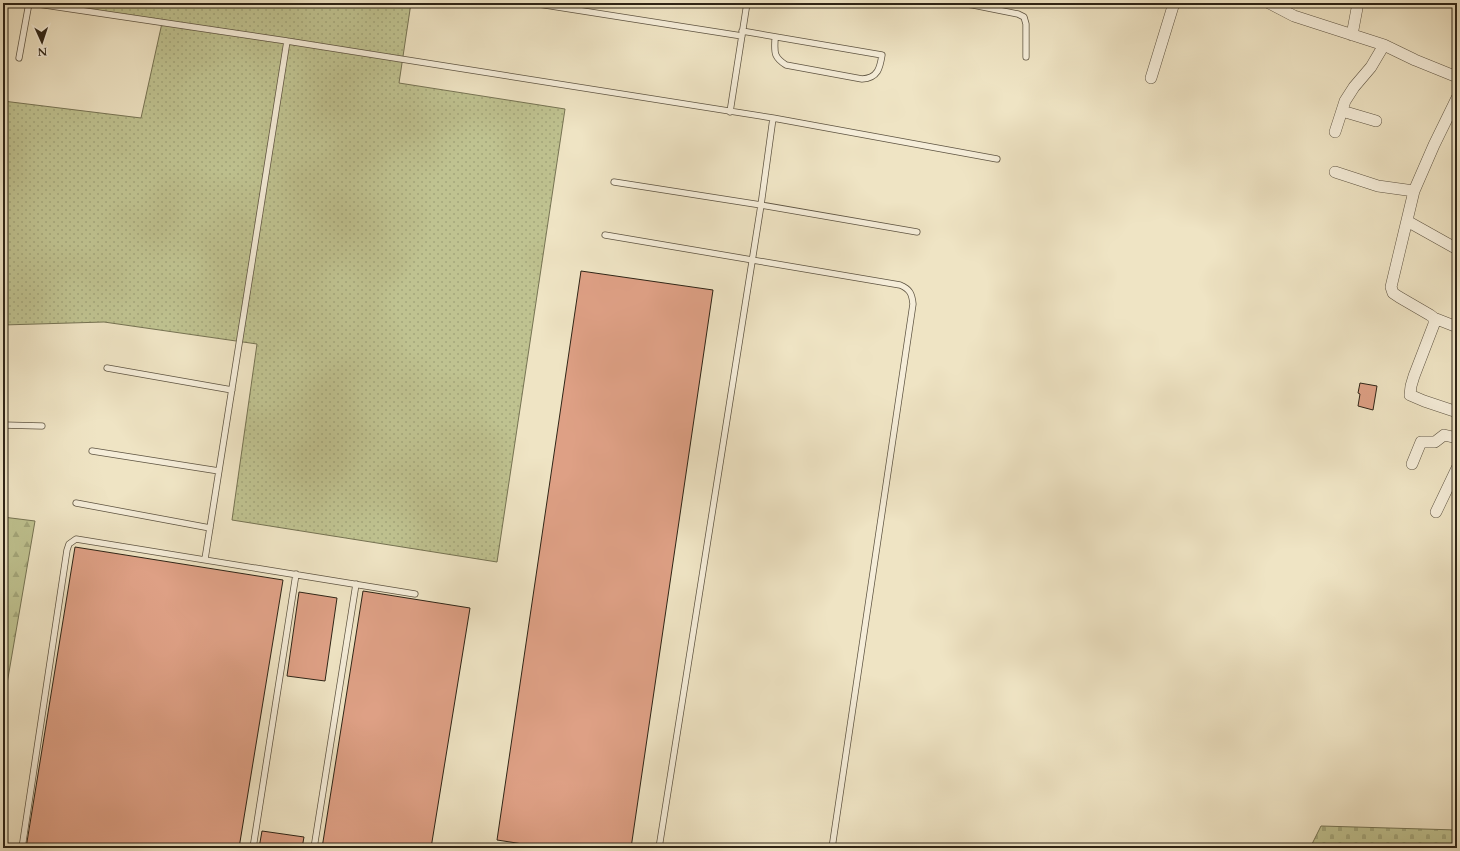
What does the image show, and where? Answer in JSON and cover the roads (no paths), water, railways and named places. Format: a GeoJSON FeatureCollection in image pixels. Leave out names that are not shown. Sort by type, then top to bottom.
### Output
{"type":"FeatureCollection","features":[{"type":"Feature","properties":{"kind":"street"},"geometry":{"type":"LineString","coordinates":[[1151,78],[1174,3]]}},
{"type":"Feature","properties":{"kind":"street"},"geometry":{"type":"LineString","coordinates":[[1269,3],[1289,8],[1308,21],[1384,45],[1415,60],[1457,77]]}},
{"type":"Feature","properties":{"kind":"street"},"geometry":{"type":"LineString","coordinates":[[1352,35],[1358,3]]}},
{"type":"Feature","properties":{"kind":"street"},"geometry":{"type":"LineString","coordinates":[[1335,132],[1345,101],[1350,92],[1371,67],[1384,45]]}},
{"type":"Feature","properties":{"kind":"street"},"geometry":{"type":"LineString","coordinates":[[1457,98],[1414,191],[1391,287],[1393,293],[1399,297],[1434,318],[1457,327]]}},
{"type":"Feature","properties":{"kind":"street"},"geometry":{"type":"LineString","coordinates":[[1342,111],[1376,121]]}},
{"type":"Feature","properties":{"kind":"street"},"geometry":{"type":"LineString","coordinates":[[1335,172],[1378,186],[1414,191]]}},
{"type":"Feature","properties":{"kind":"street"},"geometry":{"type":"LineString","coordinates":[[1407,221],[1457,249]]}},
{"type":"Feature","properties":{"kind":"street"},"geometry":{"type":"LineString","coordinates":[[1434,318],[1434,324],[1412,381],[1410,395],[1457,412]]}},
{"type":"Feature","properties":{"kind":"street"},"geometry":{"type":"LineString","coordinates":[[1412,464],[1421,442],[1435,442],[1444,435],[1457,438]]}},
{"type":"Feature","properties":{"kind":"street"},"geometry":{"type":"LineString","coordinates":[[1436,512],[1457,468]]}},
{"type":"Feature","properties":{"kind":"lane"},"geometry":{"type":"LineString","coordinates":[[19,58],[30,3],[287,41],[773,118],[997,158]]}},
{"type":"Feature","properties":{"kind":"lane"},"geometry":{"type":"LineString","coordinates":[[532,3],[775,37],[882,55],[880,67],[875,74],[868,79],[862,79],[786,65],[779,60],[775,54],[775,37]]}},
{"type":"Feature","properties":{"kind":"lane"},"geometry":{"type":"LineString","coordinates":[[730,112],[747,3]]}},
{"type":"Feature","properties":{"kind":"lane"},"geometry":{"type":"LineString","coordinates":[[957,3],[974,4],[1018,14],[1024,17],[1026,24],[1026,57]]}},
{"type":"Feature","properties":{"kind":"lane"},"geometry":{"type":"LineString","coordinates":[[206,559],[287,41]]}},
{"type":"Feature","properties":{"kind":"lane"},"geometry":{"type":"LineString","coordinates":[[659,848],[773,118]]}},
{"type":"Feature","properties":{"kind":"lane"},"geometry":{"type":"LineString","coordinates":[[614,182],[917,232]]}},
{"type":"Feature","properties":{"kind":"lane"},"geometry":{"type":"LineString","coordinates":[[605,235],[900,285],[906,287],[911,292],[913,299],[911,320],[832,848]]}},
{"type":"Feature","properties":{"kind":"lane"},"geometry":{"type":"LineString","coordinates":[[107,368],[232,390]]}},
{"type":"Feature","properties":{"kind":"lane"},"geometry":{"type":"LineString","coordinates":[[3,425],[42,426]]}},
{"type":"Feature","properties":{"kind":"lane"},"geometry":{"type":"LineString","coordinates":[[92,451],[219,471]]}},
{"type":"Feature","properties":{"kind":"lane"},"geometry":{"type":"LineString","coordinates":[[76,503],[210,528]]}},
{"type":"Feature","properties":{"kind":"lane"},"geometry":{"type":"LineString","coordinates":[[22,848],[67,550],[69,544],[76,539],[415,594]]}},
{"type":"Feature","properties":{"kind":"lane"},"geometry":{"type":"LineString","coordinates":[[253,848],[296,574]]}},
{"type":"Feature","properties":{"kind":"lane"},"geometry":{"type":"LineString","coordinates":[[314,848],[356,584]]}}]}
